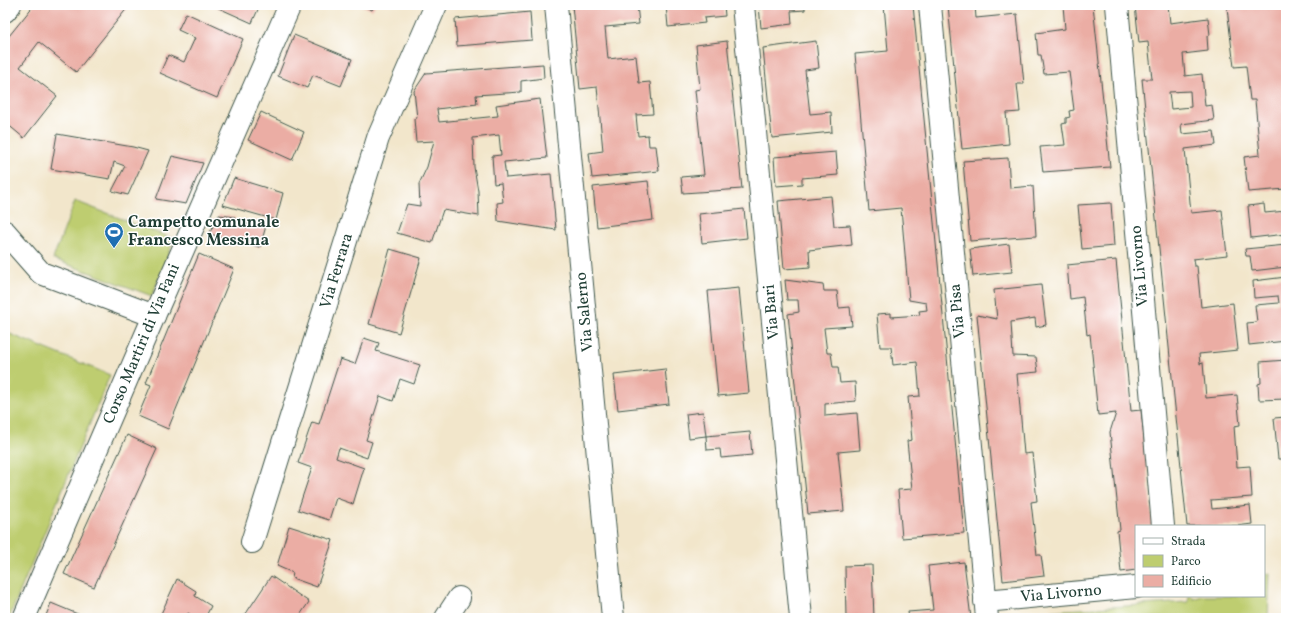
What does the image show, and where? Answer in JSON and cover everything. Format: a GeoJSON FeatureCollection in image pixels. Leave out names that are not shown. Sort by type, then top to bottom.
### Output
{"type":"FeatureCollection","features":[{"type":"Feature","properties":{"kind":"street"},"geometry":{"type":"LineString","coordinates":[[5,11],[10,5]]}},
{"type":"Feature","properties":{"kind":"street","name":"Corso Martiri di Via Fani"},"geometry":{"type":"LineString","coordinates":[[24,618],[290,5]]}},
{"type":"Feature","properties":{"kind":"street","name":"Via Ferrara"},"geometry":{"type":"LineString","coordinates":[[252,542],[378,138],[436,5]]}},
{"type":"Feature","properties":{"kind":"street","name":"Via Salerno"},"geometry":{"type":"LineString","coordinates":[[556,5],[613,618]]}},
{"type":"Feature","properties":{"kind":"street","name":"Via Bari"},"geometry":{"type":"LineString","coordinates":[[743,5],[801,618]]}},
{"type":"Feature","properties":{"kind":"street","name":"Via Pisa"},"geometry":{"type":"LineString","coordinates":[[930,5],[986,610]]}},
{"type":"Feature","properties":{"kind":"street","name":"Via Livorno"},"geometry":{"type":"LineString","coordinates":[[1117,5],[1163,525]]}},
{"type":"Feature","properties":{"kind":"street"},"geometry":{"type":"LineString","coordinates":[[5,232],[42,273],[154,316]]}},
{"type":"Feature","properties":{"kind":"street","name":"Via Livorno"},"geometry":{"type":"LineString","coordinates":[[986,610],[1135,588]]}},
{"type":"Feature","properties":{"kind":"street"},"geometry":{"type":"LineString","coordinates":[[446,618],[459,598]]}},
{"type":"Feature","properties":{"kind":"green space","name":"Campetto comunale Francesco Messina"},"geometry":{"type":"Polygon","coordinates":[[[75,201],[174,239],[152,296],[53,259],[75,201]]]}},
{"type":"Feature","properties":{"kind":"green space"},"geometry":{"type":"Polygon","coordinates":[[[5,332],[110,375],[9,618],[5,618],[5,332]]]}},
{"type":"Feature","properties":{"kind":"green space"},"geometry":{"type":"Polygon","coordinates":[[[1270,573],[1268,618],[1003,618],[1003,614],[1188,602],[1189,597],[1192,597],[1193,599],[1199,597],[1265,597],[1265,575],[1270,573]]]}},
{"type":"Feature","properties":{"kind":"building"},"geometry":{"type":"Polygon","coordinates":[[[34,5],[126,5],[128,7],[76,72],[39,42],[20,67],[57,96],[24,138],[6,123],[5,124],[5,41],[34,5]]]}},
{"type":"Feature","properties":{"kind":"building"},"geometry":{"type":"Polygon","coordinates":[[[212,5],[260,5],[252,23],[212,5]]]}},
{"type":"Feature","properties":{"kind":"building"},"geometry":{"type":"Polygon","coordinates":[[[361,5],[375,5],[372,10],[361,5]]]}},
{"type":"Feature","properties":{"kind":"building"},"geometry":{"type":"Polygon","coordinates":[[[572,5],[637,5],[639,24],[605,27],[608,59],[636,56],[639,83],[650,82],[653,114],[636,115],[638,136],[648,135],[649,146],[656,146],[659,171],[592,178],[589,153],[603,151],[597,87],[580,89],[572,5]]]}},
{"type":"Feature","properties":{"kind":"building"},"geometry":{"type":"Polygon","coordinates":[[[666,5],[724,5],[725,16],[704,18],[705,23],[668,27],[666,5]]]}},
{"type":"Feature","properties":{"kind":"building"},"geometry":{"type":"Polygon","coordinates":[[[759,5],[805,5],[805,10],[791,11],[792,24],[761,28],[759,5]]]}},
{"type":"Feature","properties":{"kind":"building"},"geometry":{"type":"Polygon","coordinates":[[[884,5],[913,5],[964,533],[902,538],[898,490],[912,489],[907,441],[912,440],[908,397],[920,396],[917,362],[893,365],[891,347],[880,347],[877,314],[891,313],[891,317],[920,315],[919,311],[927,310],[926,303],[909,300],[901,208],[869,211],[855,54],[888,51],[884,5]]]}},
{"type":"Feature","properties":{"kind":"building"},"geometry":{"type":"Polygon","coordinates":[[[948,5],[975,5],[976,18],[1017,14],[1024,84],[1017,84],[1020,112],[1006,113],[1009,144],[962,149],[948,5]]]}},
{"type":"Feature","properties":{"kind":"building"},"geometry":{"type":"Polygon","coordinates":[[[1063,5],[1093,5],[1110,167],[1043,172],[1040,147],[1065,145],[1062,124],[1066,123],[1066,118],[1070,117],[1069,111],[1074,110],[1069,72],[1044,74],[1041,55],[1038,55],[1036,33],[1065,29],[1063,5]]]}},
{"type":"Feature","properties":{"kind":"building"},"geometry":{"type":"Polygon","coordinates":[[[1135,5],[1168,5],[1170,23],[1208,18],[1210,35],[1207,36],[1208,51],[1183,54],[1185,76],[1202,74],[1205,106],[1212,105],[1214,120],[1181,124],[1182,134],[1214,131],[1216,145],[1185,149],[1191,213],[1222,210],[1227,255],[1193,259],[1194,266],[1197,266],[1201,307],[1233,303],[1238,350],[1199,354],[1200,364],[1203,363],[1206,398],[1237,395],[1240,425],[1234,426],[1237,467],[1250,466],[1252,497],[1211,500],[1212,509],[1250,505],[1252,524],[1187,525],[1142,79],[1152,79],[1148,42],[1139,43],[1135,5]],[[1190,91],[1169,92],[1171,109],[1191,107],[1190,91]]]}},
{"type":"Feature","properties":{"kind":"building"},"geometry":{"type":"Polygon","coordinates":[[[1240,5],[1286,5],[1286,189],[1248,192],[1244,157],[1260,155],[1255,100],[1250,100],[1246,66],[1234,67],[1227,8],[1240,7],[1240,5]]]}},
{"type":"Feature","properties":{"kind":"building"},"geometry":{"type":"Polygon","coordinates":[[[530,12],[532,40],[457,46],[455,19],[530,12]]]}},
{"type":"Feature","properties":{"kind":"building"},"geometry":{"type":"Polygon","coordinates":[[[186,13],[243,39],[217,98],[160,73],[168,55],[184,62],[195,38],[178,30],[186,13]]]}},
{"type":"Feature","properties":{"kind":"building"},"geometry":{"type":"Polygon","coordinates":[[[294,35],[352,59],[341,86],[313,75],[307,88],[278,76],[294,35]]]}},
{"type":"Feature","properties":{"kind":"building"},"geometry":{"type":"Polygon","coordinates":[[[727,41],[742,189],[683,193],[681,177],[704,175],[695,90],[700,89],[696,45],[727,41]]]}},
{"type":"Feature","properties":{"kind":"building"},"geometry":{"type":"Polygon","coordinates":[[[816,41],[819,68],[805,70],[810,114],[831,112],[832,132],[772,138],[763,48],[816,41]]]}},
{"type":"Feature","properties":{"kind":"building"},"geometry":{"type":"Polygon","coordinates":[[[543,64],[544,78],[521,81],[521,92],[476,95],[477,104],[437,109],[439,122],[498,116],[496,105],[540,99],[547,158],[504,162],[506,178],[551,174],[556,230],[498,221],[497,203],[503,202],[501,183],[494,184],[492,156],[501,155],[499,135],[473,138],[474,167],[478,191],[479,216],[443,210],[432,243],[397,233],[407,204],[420,206],[419,184],[427,167],[434,141],[416,142],[414,119],[417,118],[414,91],[426,73],[543,64]]]}},
{"type":"Feature","properties":{"kind":"building"},"geometry":{"type":"Polygon","coordinates":[[[261,112],[304,132],[292,160],[248,140],[261,112]]]}},
{"type":"Feature","properties":{"kind":"building"},"geometry":{"type":"Polygon","coordinates":[[[57,134],[148,151],[128,195],[112,191],[125,166],[114,162],[110,179],[51,169],[57,134]]]}},
{"type":"Feature","properties":{"kind":"building"},"geometry":{"type":"Polygon","coordinates":[[[836,152],[838,175],[802,178],[802,184],[776,186],[774,157],[836,152]]]}},
{"type":"Feature","properties":{"kind":"building"},"geometry":{"type":"Polygon","coordinates":[[[172,156],[203,163],[186,204],[156,199],[172,156]]]}},
{"type":"Feature","properties":{"kind":"building"},"geometry":{"type":"Polygon","coordinates":[[[1008,158],[1010,188],[1033,186],[1036,236],[970,241],[963,161],[1008,158]]]}},
{"type":"Feature","properties":{"kind":"building"},"geometry":{"type":"Polygon","coordinates":[[[234,178],[283,193],[276,220],[223,205],[234,178]]]}},
{"type":"Feature","properties":{"kind":"building"},"geometry":{"type":"Polygon","coordinates":[[[648,181],[653,220],[597,227],[593,187],[648,181]]]}},
{"type":"Feature","properties":{"kind":"building"},"geometry":{"type":"Polygon","coordinates":[[[831,196],[834,226],[850,225],[852,245],[809,250],[810,267],[784,269],[778,201],[831,196]]]}},
{"type":"Feature","properties":{"kind":"building"},"geometry":{"type":"Polygon","coordinates":[[[1111,203],[1114,246],[1082,249],[1078,205],[1111,203]]]}},
{"type":"Feature","properties":{"kind":"building"},"geometry":{"type":"Polygon","coordinates":[[[1264,204],[1265,213],[1286,211],[1286,234],[1251,238],[1248,206],[1264,204]]]}},
{"type":"Feature","properties":{"kind":"building"},"geometry":{"type":"Polygon","coordinates":[[[744,209],[747,238],[702,243],[699,214],[744,209]]]}},
{"type":"Feature","properties":{"kind":"building"},"geometry":{"type":"Polygon","coordinates":[[[219,215],[235,217],[234,222],[248,225],[248,221],[266,226],[260,247],[209,234],[219,215]]]}},
{"type":"Feature","properties":{"kind":"building"},"geometry":{"type":"Polygon","coordinates":[[[1009,244],[1012,272],[973,276],[970,249],[1009,244]]]}},
{"type":"Feature","properties":{"kind":"building"},"geometry":{"type":"Polygon","coordinates":[[[1286,245],[1286,267],[1252,271],[1250,256],[1246,256],[1245,249],[1286,245]]]}},
{"type":"Feature","properties":{"kind":"building"},"geometry":{"type":"Polygon","coordinates":[[[390,249],[421,258],[399,333],[369,324],[390,249]]]}},
{"type":"Feature","properties":{"kind":"building"},"geometry":{"type":"Polygon","coordinates":[[[199,254],[234,269],[168,429],[138,416],[151,385],[146,383],[199,254]]]}},
{"type":"Feature","properties":{"kind":"building"},"geometry":{"type":"Polygon","coordinates":[[[1116,260],[1131,411],[1141,410],[1153,525],[1135,525],[1135,570],[1121,572],[1117,531],[1120,530],[1110,432],[1116,413],[1098,415],[1090,334],[1087,335],[1083,297],[1070,299],[1067,265],[1116,260]]]}},
{"type":"Feature","properties":{"kind":"building"},"geometry":{"type":"Polygon","coordinates":[[[1286,277],[1286,341],[1249,345],[1247,323],[1257,322],[1255,305],[1279,303],[1278,296],[1254,298],[1253,281],[1286,277]]]}},
{"type":"Feature","properties":{"kind":"building"},"geometry":{"type":"Polygon","coordinates":[[[785,280],[823,285],[824,291],[837,291],[839,308],[850,307],[852,326],[824,328],[827,353],[831,353],[833,367],[838,367],[840,383],[855,382],[856,401],[825,404],[825,416],[857,413],[860,450],[838,452],[844,511],[808,514],[788,314],[799,312],[798,300],[787,300],[785,280]]]}},
{"type":"Feature","properties":{"kind":"building"},"geometry":{"type":"Polygon","coordinates":[[[1041,285],[1046,325],[1036,327],[1035,318],[1011,322],[1013,356],[1036,357],[1038,372],[1017,374],[1024,454],[1032,453],[1037,501],[1031,502],[1037,555],[1041,555],[1044,576],[1003,581],[977,315],[997,319],[994,290],[1041,285]]]}},
{"type":"Feature","properties":{"kind":"building"},"geometry":{"type":"Polygon","coordinates":[[[739,288],[749,393],[718,396],[708,291],[739,288]]]}},
{"type":"Feature","properties":{"kind":"building"},"geometry":{"type":"Polygon","coordinates":[[[364,338],[379,343],[376,351],[420,365],[414,384],[400,379],[393,401],[380,396],[366,440],[372,442],[367,458],[339,448],[336,458],[364,468],[353,504],[336,498],[329,520],[298,510],[312,468],[298,463],[312,422],[319,424],[340,359],[355,364],[364,338]]]}},
{"type":"Feature","properties":{"kind":"building"},"geometry":{"type":"Polygon","coordinates":[[[1286,360],[1286,399],[1259,400],[1258,384],[1261,383],[1260,362],[1286,360]]]}},
{"type":"Feature","properties":{"kind":"building"},"geometry":{"type":"Polygon","coordinates":[[[665,369],[669,404],[618,410],[614,375],[665,369]]]}},
{"type":"Feature","properties":{"kind":"building"},"geometry":{"type":"Polygon","coordinates":[[[703,412],[706,436],[689,438],[686,414],[703,412]]]}},
{"type":"Feature","properties":{"kind":"building"},"geometry":{"type":"Polygon","coordinates":[[[1286,417],[1286,459],[1278,459],[1274,418],[1286,417]]]}},
{"type":"Feature","properties":{"kind":"building"},"geometry":{"type":"Polygon","coordinates":[[[750,432],[752,455],[721,458],[720,449],[707,450],[706,436],[750,432]]]}},
{"type":"Feature","properties":{"kind":"building"},"geometry":{"type":"Polygon","coordinates":[[[127,435],[157,449],[94,587],[64,574],[127,435]]]}},
{"type":"Feature","properties":{"kind":"building"},"geometry":{"type":"Polygon","coordinates":[[[289,526],[333,540],[317,587],[292,578],[293,573],[277,566],[289,526]]]}},
{"type":"Feature","properties":{"kind":"building"},"geometry":{"type":"Polygon","coordinates":[[[964,562],[971,618],[909,618],[908,612],[933,610],[928,566],[964,562]]]}},
{"type":"Feature","properties":{"kind":"building"},"geometry":{"type":"Polygon","coordinates":[[[872,565],[874,618],[846,618],[845,566],[872,565]]]}},
{"type":"Feature","properties":{"kind":"building"},"geometry":{"type":"Polygon","coordinates":[[[271,576],[309,602],[298,618],[243,618],[271,576]]]}},
{"type":"Feature","properties":{"kind":"building"},"geometry":{"type":"Polygon","coordinates":[[[177,579],[196,591],[195,596],[211,606],[205,618],[196,618],[188,613],[186,618],[159,618],[177,579]]]}},
{"type":"Feature","properties":{"kind":"building"},"geometry":{"type":"Polygon","coordinates":[[[51,603],[80,615],[79,618],[45,618],[51,603]]]}},
{"type":"Feature","properties":{"kind":"place","name":"Campetto comunale Francesco Messina"},"geometry":{"type":"Point","coordinates":[114,249]}}]}
